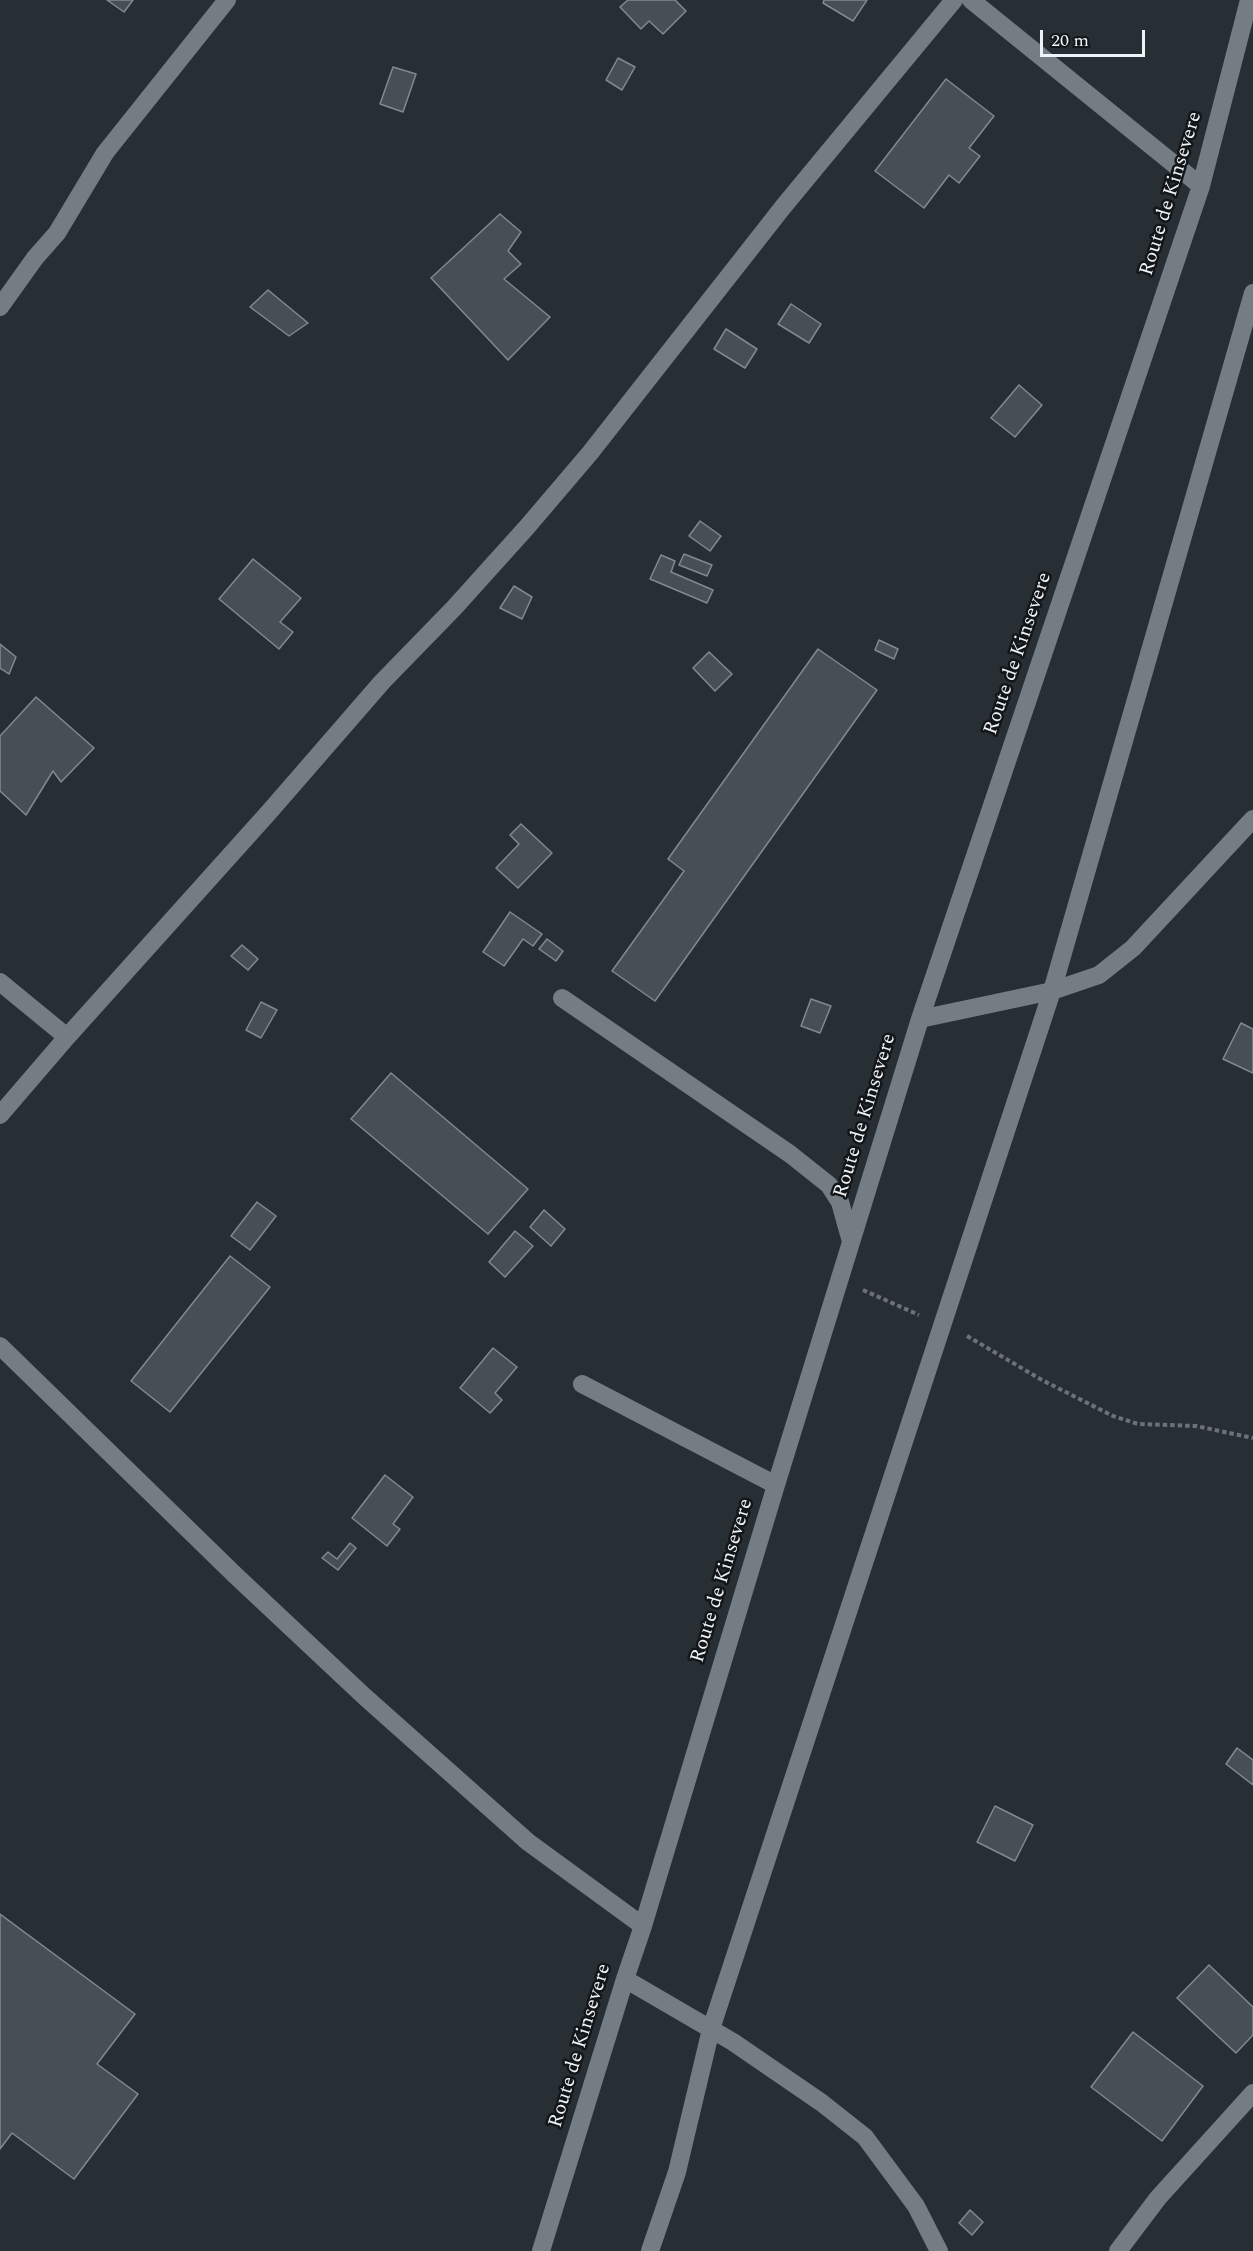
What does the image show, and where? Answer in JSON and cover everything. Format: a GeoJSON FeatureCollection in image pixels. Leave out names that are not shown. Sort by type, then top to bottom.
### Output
{"type":"FeatureCollection","features":[{"type":"Feature","properties":{"kind":"street"},"geometry":{"type":"LineString","coordinates":[[0,307],[35,258],[57,233],[105,153],[227,0]]}},
{"type":"Feature","properties":{"kind":"street"},"geometry":{"type":"LineString","coordinates":[[0,1115],[382,682],[454,608],[527,527],[590,453],[783,207],[954,0]]}},
{"type":"Feature","properties":{"kind":"street"},"geometry":{"type":"LineString","coordinates":[[971,0],[1202,186]]}},
{"type":"Feature","properties":{"kind":"street","name":"Route de Kinsevere"},"geometry":{"type":"LineString","coordinates":[[541,2251],[643,1926],[840,1280],[850,1239],[920,1019],[1202,186],[1249,0]]}},
{"type":"Feature","properties":{"kind":"street"},"geometry":{"type":"LineString","coordinates":[[650,2251],[676,2172],[711,2029],[1052,991],[1253,293]]}},
{"type":"Feature","properties":{"kind":"street"},"geometry":{"type":"LineString","coordinates":[[920,1019],[1052,991],[1099,975],[1133,948],[1253,819]]}},
{"type":"Feature","properties":{"kind":"street"},"geometry":{"type":"LineString","coordinates":[[0,982],[67,1037]]}},
{"type":"Feature","properties":{"kind":"street"},"geometry":{"type":"LineString","coordinates":[[562,998],[790,1154],[829,1185],[840,1202],[850,1239]]}},
{"type":"Feature","properties":{"kind":"street"},"geometry":{"type":"LineString","coordinates":[[0,1346],[235,1575],[365,1697],[528,1842],[643,1926]]}},
{"type":"Feature","properties":{"kind":"street"},"geometry":{"type":"LineString","coordinates":[[582,1384],[776,1485]]}},
{"type":"Feature","properties":{"kind":"street"},"geometry":{"type":"LineString","coordinates":[[625,1979],[711,2029],[822,2103],[865,2137],[916,2206],[939,2251]]}},
{"type":"Feature","properties":{"kind":"street"},"geometry":{"type":"LineString","coordinates":[[1118,2251],[1158,2198],[1253,2093]]}},
{"type":"Feature","properties":{"kind":"path"},"geometry":{"type":"LineString","coordinates":[[840,1280],[964,1335],[1042,1380],[1113,1416],[1138,1424],[1196,1426],[1253,1438]]}},
{"type":"Feature","properties":{"kind":"building"},"geometry":{"type":"Polygon","coordinates":[[[107,0],[133,0],[124,12],[107,0]]]}},
{"type":"Feature","properties":{"kind":"building"},"geometry":{"type":"Polygon","coordinates":[[[628,0],[675,0],[686,11],[663,34],[649,21],[641,29],[620,7],[628,0]]]}},
{"type":"Feature","properties":{"kind":"building"},"geometry":{"type":"Polygon","coordinates":[[[824,0],[867,0],[853,21],[823,3],[824,0]]]}},
{"type":"Feature","properties":{"kind":"building"},"geometry":{"type":"Polygon","coordinates":[[[618,58],[635,67],[622,90],[606,80],[618,58]]]}},
{"type":"Feature","properties":{"kind":"building"},"geometry":{"type":"Polygon","coordinates":[[[393,67],[416,74],[403,112],[380,104],[393,67]]]}},
{"type":"Feature","properties":{"kind":"building"},"geometry":{"type":"Polygon","coordinates":[[[946,79],[994,116],[969,148],[980,156],[959,183],[949,175],[924,208],[875,171],[946,79]]]}},
{"type":"Feature","properties":{"kind":"building"},"geometry":{"type":"Polygon","coordinates":[[[500,214],[521,232],[508,251],[521,264],[504,279],[550,317],[508,360],[431,278],[500,214]]]}},
{"type":"Feature","properties":{"kind":"building"},"geometry":{"type":"Polygon","coordinates":[[[268,290],[308,323],[289,336],[250,307],[268,290]]]}},
{"type":"Feature","properties":{"kind":"building"},"geometry":{"type":"Polygon","coordinates":[[[791,304],[821,324],[809,343],[778,324],[791,304]]]}},
{"type":"Feature","properties":{"kind":"building"},"geometry":{"type":"Polygon","coordinates":[[[726,329],[757,349],[745,368],[714,349],[726,329]]]}},
{"type":"Feature","properties":{"kind":"building"},"geometry":{"type":"Polygon","coordinates":[[[1019,385],[1042,405],[1015,437],[991,418],[1019,385]]]}},
{"type":"Feature","properties":{"kind":"building"},"geometry":{"type":"Polygon","coordinates":[[[700,521],[721,536],[710,551],[689,536],[700,521]]]}},
{"type":"Feature","properties":{"kind":"building"},"geometry":{"type":"Polygon","coordinates":[[[684,554],[712,565],[707,576],[679,565],[684,554]]]}},
{"type":"Feature","properties":{"kind":"building"},"geometry":{"type":"Polygon","coordinates":[[[661,555],[675,561],[671,572],[713,590],[707,603],[650,579],[661,555]]]}},
{"type":"Feature","properties":{"kind":"building"},"geometry":{"type":"Polygon","coordinates":[[[253,559],[301,598],[280,622],[293,632],[279,649],[219,599],[253,559]]]}},
{"type":"Feature","properties":{"kind":"building"},"geometry":{"type":"Polygon","coordinates":[[[514,586],[532,597],[522,619],[500,608],[514,586]]]}},
{"type":"Feature","properties":{"kind":"building"},"geometry":{"type":"Polygon","coordinates":[[[879,640],[898,649],[894,659],[875,650],[879,640]]]}},
{"type":"Feature","properties":{"kind":"building"},"geometry":{"type":"Polygon","coordinates":[[[0,644],[16,657],[9,674],[0,668],[0,644]]]}},
{"type":"Feature","properties":{"kind":"building"},"geometry":{"type":"Polygon","coordinates":[[[818,649],[877,690],[655,1001],[612,971],[684,871],[668,859],[818,649]]]}},
{"type":"Feature","properties":{"kind":"building"},"geometry":{"type":"Polygon","coordinates":[[[709,652],[732,674],[715,691],[693,668],[709,652]]]}},
{"type":"Feature","properties":{"kind":"building"},"geometry":{"type":"Polygon","coordinates":[[[36,697],[94,748],[61,782],[53,771],[26,815],[0,791],[0,736],[36,697]]]}},
{"type":"Feature","properties":{"kind":"building"},"geometry":{"type":"Polygon","coordinates":[[[521,824],[552,853],[518,888],[496,868],[519,844],[510,835],[521,824]]]}},
{"type":"Feature","properties":{"kind":"building"},"geometry":{"type":"Polygon","coordinates":[[[510,912],[542,934],[533,946],[523,939],[504,966],[483,952],[510,912]]]}},
{"type":"Feature","properties":{"kind":"building"},"geometry":{"type":"Polygon","coordinates":[[[547,939],[563,951],[556,961],[539,949],[547,939]]]}},
{"type":"Feature","properties":{"kind":"building"},"geometry":{"type":"Polygon","coordinates":[[[242,945],[258,959],[248,970],[231,956],[242,945]]]}},
{"type":"Feature","properties":{"kind":"building"},"geometry":{"type":"Polygon","coordinates":[[[811,999],[831,1006],[820,1033],[801,1026],[811,999]]]}},
{"type":"Feature","properties":{"kind":"building"},"geometry":{"type":"Polygon","coordinates":[[[261,1002],[277,1010],[261,1038],[246,1030],[261,1002]]]}},
{"type":"Feature","properties":{"kind":"building"},"geometry":{"type":"Polygon","coordinates":[[[1241,1023],[1253,1029],[1253,1073],[1223,1059],[1241,1023]]]}},
{"type":"Feature","properties":{"kind":"building"},"geometry":{"type":"Polygon","coordinates":[[[391,1073],[528,1189],[488,1234],[351,1119],[391,1073]]]}},
{"type":"Feature","properties":{"kind":"building"},"geometry":{"type":"Polygon","coordinates":[[[257,1202],[276,1216],[250,1250],[231,1236],[257,1202]]]}},
{"type":"Feature","properties":{"kind":"building"},"geometry":{"type":"Polygon","coordinates":[[[544,1210],[565,1229],[551,1246],[530,1227],[544,1210]]]}},
{"type":"Feature","properties":{"kind":"building"},"geometry":{"type":"Polygon","coordinates":[[[515,1231],[533,1246],[505,1277],[489,1262],[515,1231]]]}},
{"type":"Feature","properties":{"kind":"building"},"geometry":{"type":"Polygon","coordinates":[[[230,1256],[270,1287],[170,1412],[131,1381],[230,1256]]]}},
{"type":"Feature","properties":{"kind":"building"},"geometry":{"type":"Polygon","coordinates":[[[493,1348],[517,1367],[495,1393],[502,1400],[490,1413],[460,1388],[493,1348]]]}},
{"type":"Feature","properties":{"kind":"building"},"geometry":{"type":"Polygon","coordinates":[[[385,1475],[413,1497],[393,1524],[400,1529],[387,1546],[352,1518],[385,1475]]]}},
{"type":"Feature","properties":{"kind":"building"},"geometry":{"type":"Polygon","coordinates":[[[350,1543],[356,1548],[338,1570],[322,1558],[328,1552],[337,1559],[350,1543]]]}},
{"type":"Feature","properties":{"kind":"building"},"geometry":{"type":"Polygon","coordinates":[[[1237,1748],[1253,1760],[1253,1785],[1226,1764],[1237,1748]]]}},
{"type":"Feature","properties":{"kind":"building"},"geometry":{"type":"Polygon","coordinates":[[[995,1806],[1033,1825],[1015,1861],[977,1842],[995,1806]]]}},
{"type":"Feature","properties":{"kind":"building"},"geometry":{"type":"Polygon","coordinates":[[[0,1914],[135,2014],[97,2064],[138,2094],[74,2179],[12,2133],[0,2149],[0,1914]]]}},
{"type":"Feature","properties":{"kind":"building"},"geometry":{"type":"Polygon","coordinates":[[[1209,1965],[1253,2007],[1253,2035],[1236,2053],[1177,1998],[1209,1965]]]}},
{"type":"Feature","properties":{"kind":"building"},"geometry":{"type":"Polygon","coordinates":[[[1133,2032],[1203,2086],[1162,2141],[1091,2087],[1133,2032]]]}},
{"type":"Feature","properties":{"kind":"building"},"geometry":{"type":"Polygon","coordinates":[[[970,2210],[983,2222],[972,2235],[959,2223],[970,2210]]]}}]}
